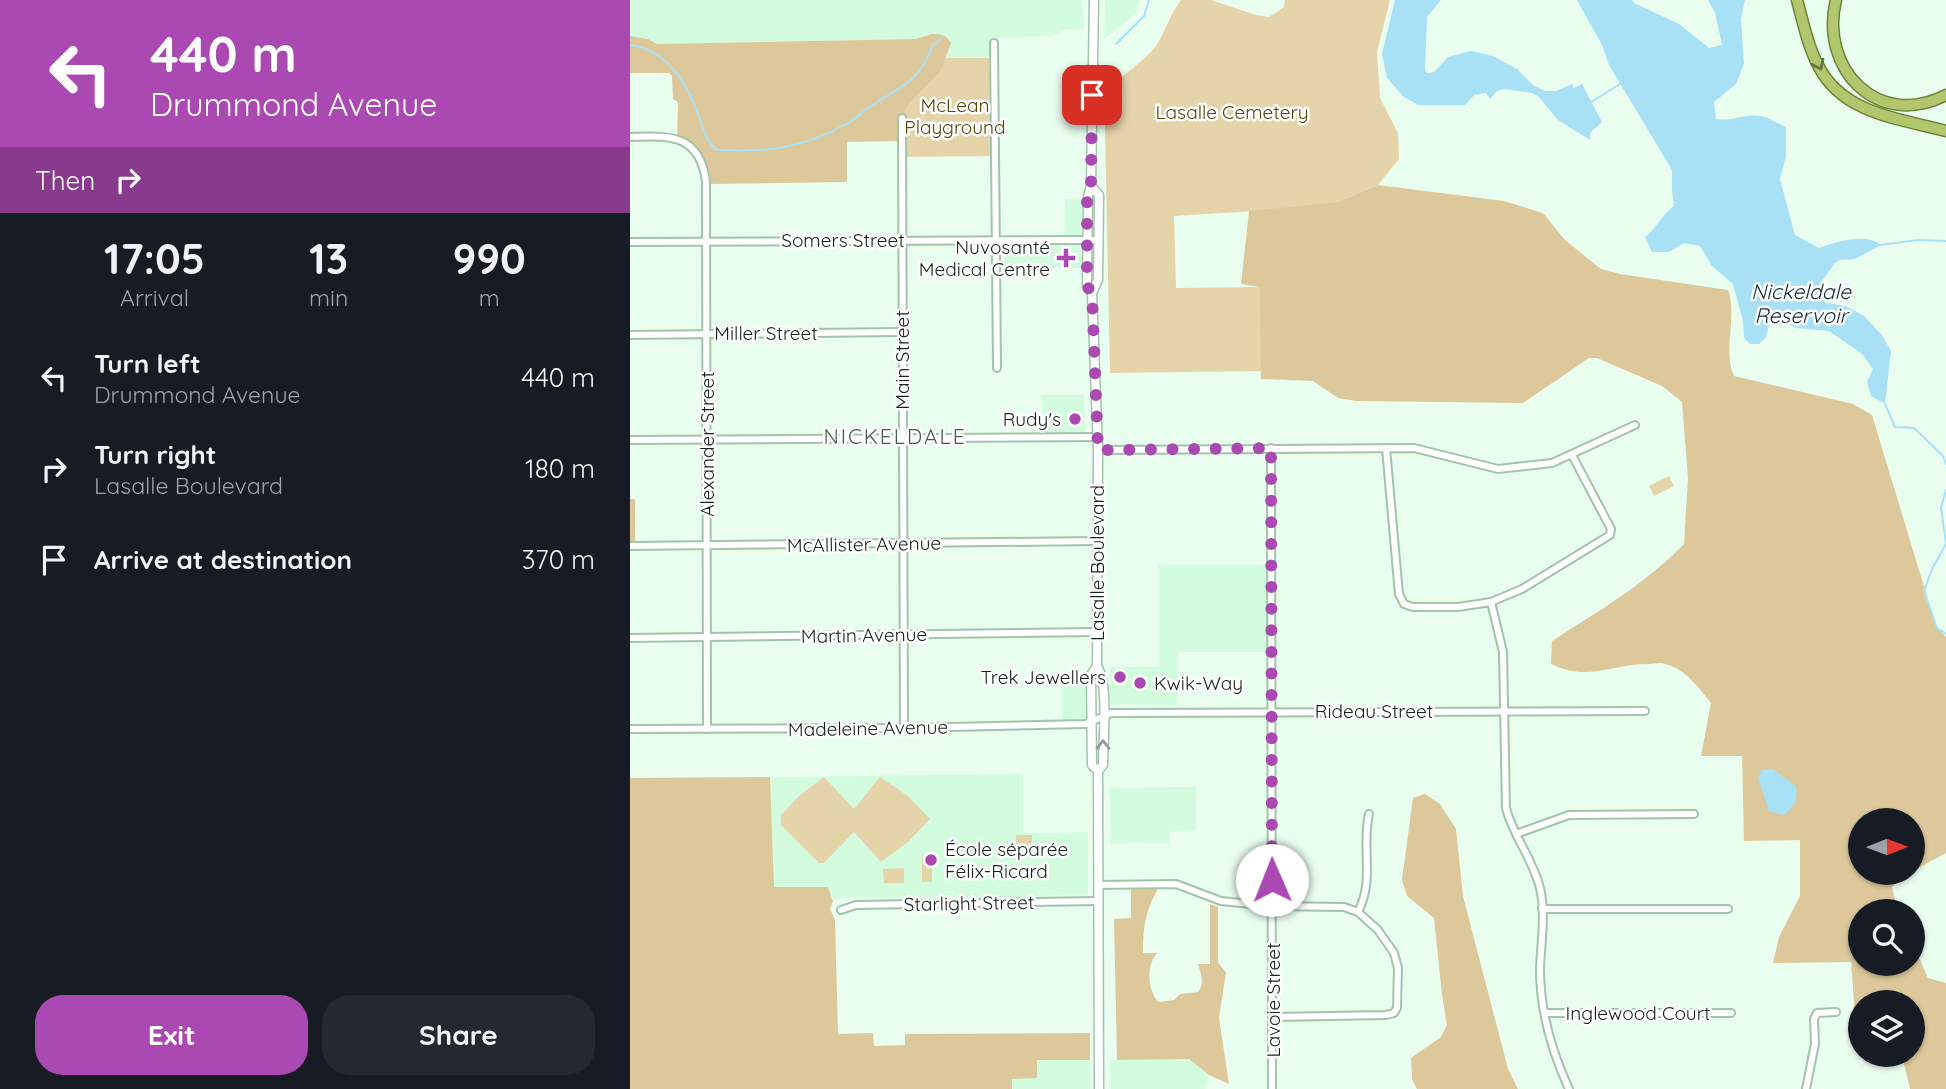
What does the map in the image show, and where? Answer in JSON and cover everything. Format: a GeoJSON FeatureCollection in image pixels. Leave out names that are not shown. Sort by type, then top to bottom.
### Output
{"type":"FeatureCollection","features":[{"type":"Feature","properties":{"kind":"highway"},"geometry":{"type":"LineString","coordinates":[[1797,0],[1814,56],[1826,80],[1836,91],[1873,112],[1946,131]]}},
{"type":"Feature","properties":{"kind":"highway"},"geometry":{"type":"LineString","coordinates":[[1836,0],[1832,27],[1837,53],[1845,71],[1862,90],[1878,99],[1901,105],[1924,104],[1946,95]]}},
{"type":"Feature","properties":{"kind":"main road","name":"Lasalle Boulevard"},"geometry":{"type":"LineString","coordinates":[[1092,293],[1087,286],[1087,196],[1091,186],[1094,0]]}},
{"type":"Feature","properties":{"kind":"main road","name":"Lasalle Boulevard"},"geometry":{"type":"LineString","coordinates":[[1091,186],[1099,195],[1098,280],[1092,293],[1098,437],[1097,666],[1091,675],[1092,765],[1098,771]]}},
{"type":"Feature","properties":{"kind":"main road","name":"Lasalle Boulevard"},"geometry":{"type":"LineString","coordinates":[[1097,666],[1103,674],[1103,765],[1098,771],[1099,1089]]}},
{"type":"Feature","properties":{"kind":"street"},"geometry":{"type":"LineString","coordinates":[[994,43],[997,368]]}},
{"type":"Feature","properties":{"kind":"street","name":"Main Street"},"geometry":{"type":"LineString","coordinates":[[902,118],[904,728]]}},
{"type":"Feature","properties":{"kind":"street","name":"Alexander Street"},"geometry":{"type":"LineString","coordinates":[[630,137],[664,136],[681,139],[689,144],[701,159],[706,181],[707,729]]}},
{"type":"Feature","properties":{"kind":"street","name":"Somers Street"},"geometry":{"type":"LineString","coordinates":[[630,242],[1099,240]]}},
{"type":"Feature","properties":{"kind":"street","name":"Miller Street"},"geometry":{"type":"LineString","coordinates":[[630,335],[902,332]]}},
{"type":"Feature","properties":{"kind":"street"},"geometry":{"type":"LineString","coordinates":[[1098,450],[1414,448],[1497,469],[1552,463],[1635,425]]}},
{"type":"Feature","properties":{"kind":"street"},"geometry":{"type":"LineString","coordinates":[[630,440],[1098,437]]}},
{"type":"Feature","properties":{"kind":"street","name":"Lavoie Street"},"geometry":{"type":"LineString","coordinates":[[1271,448],[1272,1089]]}},
{"type":"Feature","properties":{"kind":"street"},"geometry":{"type":"LineString","coordinates":[[1387,448],[1399,594],[1404,604],[1413,607],[1458,607],[1491,602],[1524,588],[1610,535],[1611,529],[1572,455]]}},
{"type":"Feature","properties":{"kind":"street","name":"McAllister Avenue"},"geometry":{"type":"LineString","coordinates":[[630,546],[1098,541]]}},
{"type":"Feature","properties":{"kind":"street"},"geometry":{"type":"LineString","coordinates":[[1491,602],[1503,652],[1506,808],[1535,871],[1540,890],[1540,973],[1545,1013],[1558,1066],[1569,1089]]}},
{"type":"Feature","properties":{"kind":"street","name":"Martin Avenue"},"geometry":{"type":"LineString","coordinates":[[630,638],[1097,632]]}},
{"type":"Feature","properties":{"kind":"street","name":"Rideau Street"},"geometry":{"type":"LineString","coordinates":[[1103,716],[1111,713],[1270,711],[1645,711]]}},
{"type":"Feature","properties":{"kind":"street","name":"Madeleine Avenue"},"geometry":{"type":"LineString","coordinates":[[630,729],[1086,724],[1103,716]]}},
{"type":"Feature","properties":{"kind":"street"},"geometry":{"type":"LineString","coordinates":[[1358,912],[1368,885],[1369,814]]}},
{"type":"Feature","properties":{"kind":"street"},"geometry":{"type":"LineString","coordinates":[[1516,834],[1569,815],[1694,814]]}},
{"type":"Feature","properties":{"kind":"street"},"geometry":{"type":"LineString","coordinates":[[1098,885],[1176,884],[1221,901],[1272,906],[1344,907],[1358,912],[1378,930],[1394,953],[1398,968],[1397,1008],[1394,1013],[1273,1017]]}},
{"type":"Feature","properties":{"kind":"street","name":"Starlight Street"},"geometry":{"type":"LineString","coordinates":[[841,910],[856,905],[1098,901]]}},
{"type":"Feature","properties":{"kind":"street"},"geometry":{"type":"LineString","coordinates":[[1542,909],[1728,909]]}},
{"type":"Feature","properties":{"kind":"street"},"geometry":{"type":"LineString","coordinates":[[1806,1089],[1815,1044],[1814,1019],[1817,1013],[1836,1012]]}},
{"type":"Feature","properties":{"kind":"street","name":"Inglewood Court"},"geometry":{"type":"LineString","coordinates":[[1545,1013],[1731,1013]]}},
{"type":"Feature","properties":{"kind":"shaded area"},"geometry":{"type":"Polygon","coordinates":[[[630,0],[1082,0],[1084,29],[1066,29],[1053,36],[1001,37],[993,43],[993,58],[945,58],[949,51],[931,34],[916,39],[656,44],[648,39],[630,36],[630,0]]]}},
{"type":"Feature","properties":{"kind":"shaded area"},"geometry":{"type":"Polygon","coordinates":[[[1105,0],[1139,0],[1136,14],[1104,39],[1105,0]]]}},
{"type":"Feature","properties":{"kind":"shaded area"},"geometry":{"type":"Polygon","coordinates":[[[931,34],[942,35],[951,43],[941,71],[908,105],[901,118],[902,141],[847,142],[847,182],[707,184],[702,159],[677,138],[678,102],[673,99],[672,76],[669,73],[630,73],[630,36],[648,39],[657,44],[916,39],[931,34]]]}},
{"type":"Feature","properties":{"kind":"shaded area"},"geometry":{"type":"Polygon","coordinates":[[[1378,185],[1504,201],[1543,213],[1565,240],[1601,269],[1728,290],[1731,300],[1729,355],[1734,376],[1853,404],[1872,415],[1936,626],[1946,637],[1946,853],[1925,864],[1925,808],[1848,808],[1848,886],[1893,886],[1895,899],[1848,899],[1848,962],[1773,963],[1779,937],[1800,896],[1800,840],[1744,841],[1742,756],[1701,756],[1711,703],[1696,685],[1679,670],[1662,663],[1588,672],[1576,672],[1551,664],[1552,641],[1637,584],[1684,544],[1688,478],[1682,402],[1662,386],[1597,358],[1589,358],[1523,403],[1356,401],[1338,398],[1313,381],[1261,379],[1260,287],[1241,284],[1249,211],[1338,202],[1378,185]]]}},
{"type":"Feature","properties":{"kind":"shaded area"},"geometry":{"type":"Polygon","coordinates":[[[1065,199],[1081,199],[1081,268],[1004,268],[1004,246],[1064,246],[1065,199]]]}},
{"type":"Feature","properties":{"kind":"shaded area"},"geometry":{"type":"Polygon","coordinates":[[[1042,395],[1084,395],[1085,433],[1043,433],[1042,395]]]}},
{"type":"Feature","properties":{"kind":"shaded area"},"geometry":{"type":"Polygon","coordinates":[[[630,499],[635,499],[635,546],[630,546],[630,499]]]}},
{"type":"Feature","properties":{"kind":"shaded area"},"geometry":{"type":"Polygon","coordinates":[[[1159,565],[1266,565],[1268,652],[1178,652],[1177,705],[1110,704],[1110,667],[1159,667],[1159,565]]]}},
{"type":"Feature","properties":{"kind":"shaded area"},"geometry":{"type":"Polygon","coordinates":[[[1087,678],[1087,718],[1062,721],[1062,680],[1087,678]]]}},
{"type":"Feature","properties":{"kind":"shaded area","name":"École séparée Félix-Ricard"},"geometry":{"type":"Polygon","coordinates":[[[1023,774],[1023,833],[1088,832],[1088,894],[1022,897],[854,897],[834,900],[828,887],[774,887],[770,777],[1023,774]]]}},
{"type":"Feature","properties":{"kind":"shaded area"},"geometry":{"type":"Polygon","coordinates":[[[770,777],[774,887],[828,887],[833,901],[830,909],[835,920],[838,1034],[873,1033],[874,1046],[905,1045],[905,1034],[1090,1033],[1090,1060],[1037,1060],[1037,1078],[1012,1079],[1012,1089],[630,1089],[630,778],[770,777]]]}},
{"type":"Feature","properties":{"kind":"shaded area"},"geometry":{"type":"Polygon","coordinates":[[[1196,787],[1196,831],[1170,832],[1169,843],[1111,844],[1110,788],[1196,787]]]}},
{"type":"Feature","properties":{"kind":"shaded area"},"geometry":{"type":"Polygon","coordinates":[[[1425,794],[1440,804],[1456,829],[1463,896],[1508,1069],[1518,1089],[1417,1089],[1412,1079],[1411,1058],[1441,1037],[1447,1025],[1434,918],[1407,896],[1402,880],[1413,798],[1425,794]]]}},
{"type":"Feature","properties":{"kind":"shaded area"},"geometry":{"type":"Polygon","coordinates":[[[1131,889],[1158,889],[1146,920],[1143,953],[1158,953],[1151,963],[1150,984],[1159,1002],[1174,1000],[1180,994],[1198,992],[1200,989],[1202,979],[1198,964],[1210,964],[1210,904],[1218,907],[1218,962],[1226,973],[1219,1018],[1229,1084],[1209,1075],[1189,1059],[1117,1060],[1114,919],[1131,918],[1131,889]]]}},
{"type":"Feature","properties":{"kind":"shaded area"},"geometry":{"type":"Polygon","coordinates":[[[1925,971],[1928,978],[1946,983],[1946,1089],[1910,1089],[1905,1067],[1925,1067],[1925,990],[1853,990],[1852,976],[1925,976],[1925,971]]]}},
{"type":"Feature","properties":{"kind":"shaded area"},"geometry":{"type":"Polygon","coordinates":[[[1189,1059],[1209,1075],[1205,1089],[1111,1089],[1110,1060],[1189,1059]]]}},
{"type":"Feature","properties":{"kind":"shaded area"},"geometry":{"type":"Polygon","coordinates":[[[1037,1060],[1090,1060],[1090,1089],[1012,1089],[1012,1079],[1037,1060]]]}},
{"type":"Feature","properties":{"kind":"green space","name":"Lasalle Cemetery"},"geometry":{"type":"Polygon","coordinates":[[[1181,0],[1211,0],[1269,17],[1284,7],[1285,0],[1390,0],[1377,52],[1380,98],[1398,133],[1399,159],[1378,185],[1338,202],[1289,209],[1174,216],[1176,288],[1261,287],[1261,371],[1110,373],[1104,77],[1121,77],[1147,56],[1156,46],[1181,0]]]}},
{"type":"Feature","properties":{"kind":"green space","name":"McLean Playground"},"geometry":{"type":"Polygon","coordinates":[[[945,58],[993,58],[995,156],[902,157],[901,118],[908,105],[941,71],[945,58]]]}},
{"type":"Feature","properties":{"kind":"green space"},"geometry":{"type":"Polygon","coordinates":[[[1669,476],[1674,486],[1654,496],[1649,486],[1669,476]]]}},
{"type":"Feature","properties":{"kind":"green space"},"geometry":{"type":"Polygon","coordinates":[[[824,777],[854,809],[880,777],[908,796],[930,819],[908,842],[881,862],[854,832],[824,863],[819,863],[781,825],[781,815],[799,796],[824,777]]]}},
{"type":"Feature","properties":{"kind":"green space"},"geometry":{"type":"Polygon","coordinates":[[[1016,835],[1032,835],[1032,847],[1016,847],[1016,835]]]}},
{"type":"Feature","properties":{"kind":"green space"},"geometry":{"type":"Polygon","coordinates":[[[922,859],[932,859],[932,882],[922,882],[922,859]]]}},
{"type":"Feature","properties":{"kind":"green space"},"geometry":{"type":"Polygon","coordinates":[[[904,868],[904,883],[884,883],[883,869],[904,868]]]}},
{"type":"Feature","properties":{"kind":"water"},"geometry":{"type":"Polygon","coordinates":[[[1395,0],[1441,0],[1427,17],[1427,73],[1434,72],[1448,57],[1471,51],[1493,56],[1517,69],[1533,85],[1545,91],[1556,91],[1572,84],[1574,88],[1582,84],[1602,122],[1590,133],[1590,140],[1558,120],[1538,96],[1504,89],[1497,91],[1490,99],[1486,93],[1474,95],[1465,105],[1418,105],[1404,97],[1387,78],[1382,54],[1395,0]]]}},
{"type":"Feature","properties":{"kind":"water","name":"Nickeldale Reservoir"},"geometry":{"type":"Polygon","coordinates":[[[1577,0],[1632,0],[1679,24],[1709,48],[1722,45],[1715,13],[1708,0],[1745,0],[1741,19],[1744,64],[1736,84],[1714,102],[1716,119],[1760,116],[1786,127],[1786,156],[1780,179],[1795,235],[1819,248],[1859,239],[1875,241],[1881,245],[1855,259],[1835,263],[1821,282],[1826,303],[1846,306],[1864,316],[1882,335],[1891,351],[1885,404],[1871,396],[1867,382],[1873,369],[1862,354],[1829,331],[1796,328],[1771,318],[1766,337],[1759,344],[1750,344],[1744,338],[1743,321],[1733,284],[1712,266],[1700,246],[1684,243],[1669,252],[1652,252],[1645,237],[1674,206],[1672,170],[1609,65],[1602,45],[1577,0]]]}},
{"type":"Feature","properties":{"kind":"water"},"geometry":{"type":"Polygon","coordinates":[[[1773,769],[1796,786],[1795,803],[1783,815],[1769,811],[1758,778],[1762,770],[1773,769]]]}},
{"type":"Feature","properties":{"kind":"waterway"},"geometry":{"type":"LineString","coordinates":[[1116,44],[1144,16],[1149,0]]}},
{"type":"Feature","properties":{"kind":"waterway"},"geometry":{"type":"LineString","coordinates":[[630,45],[655,54],[674,70],[682,80],[713,147],[717,150],[752,150],[800,143],[832,132],[848,123],[917,74],[933,44],[941,38]]}},
{"type":"Feature","properties":{"kind":"waterway"},"geometry":{"type":"LineString","coordinates":[[1591,102],[1620,84]]}},
{"type":"Feature","properties":{"kind":"waterway"},"geometry":{"type":"LineString","coordinates":[[1880,245],[1918,240],[1946,241]]}},
{"type":"Feature","properties":{"kind":"waterway"},"geometry":{"type":"LineString","coordinates":[[1885,404],[1895,427],[1914,428],[1943,456],[1946,464]]}},
{"type":"Feature","properties":{"kind":"waterway"},"geometry":{"type":"LineString","coordinates":[[1946,490],[1941,508],[1946,543]]}},
{"type":"Feature","properties":{"kind":"waterway"},"geometry":{"type":"LineString","coordinates":[[1946,544],[1924,591],[1937,628],[1946,634]]}},
{"type":"Feature","properties":{"kind":"place","name":"Nuvosanté Medical Centre"},"geometry":{"type":"Point","coordinates":[1066,258]}},
{"type":"Feature","properties":{"kind":"place","name":"Rudy's"},"geometry":{"type":"Point","coordinates":[1075,419]}},
{"type":"Feature","properties":{"kind":"place","name":"Trek Jewellers"},"geometry":{"type":"Point","coordinates":[1120,677]}},
{"type":"Feature","properties":{"kind":"place","name":"Kwik-Way"},"geometry":{"type":"Point","coordinates":[1140,683]}},
{"type":"Feature","properties":{"kind":"place","name":"École séparée Félix-Ricard"},"geometry":{"type":"Point","coordinates":[931,860]}},
{"type":"Feature","properties":{"kind":"district","name":"NICKELDALE"},"geometry":{"type":"Point","coordinates":[895,436]}},
{"type":"Feature","properties":{"kind":"route"},"geometry":{"type":"LineString","coordinates":[[1092,95],[1091,186],[1087,196],[1087,286],[1092,293],[1098,450],[1271,448],[1272,880]]}}]}
